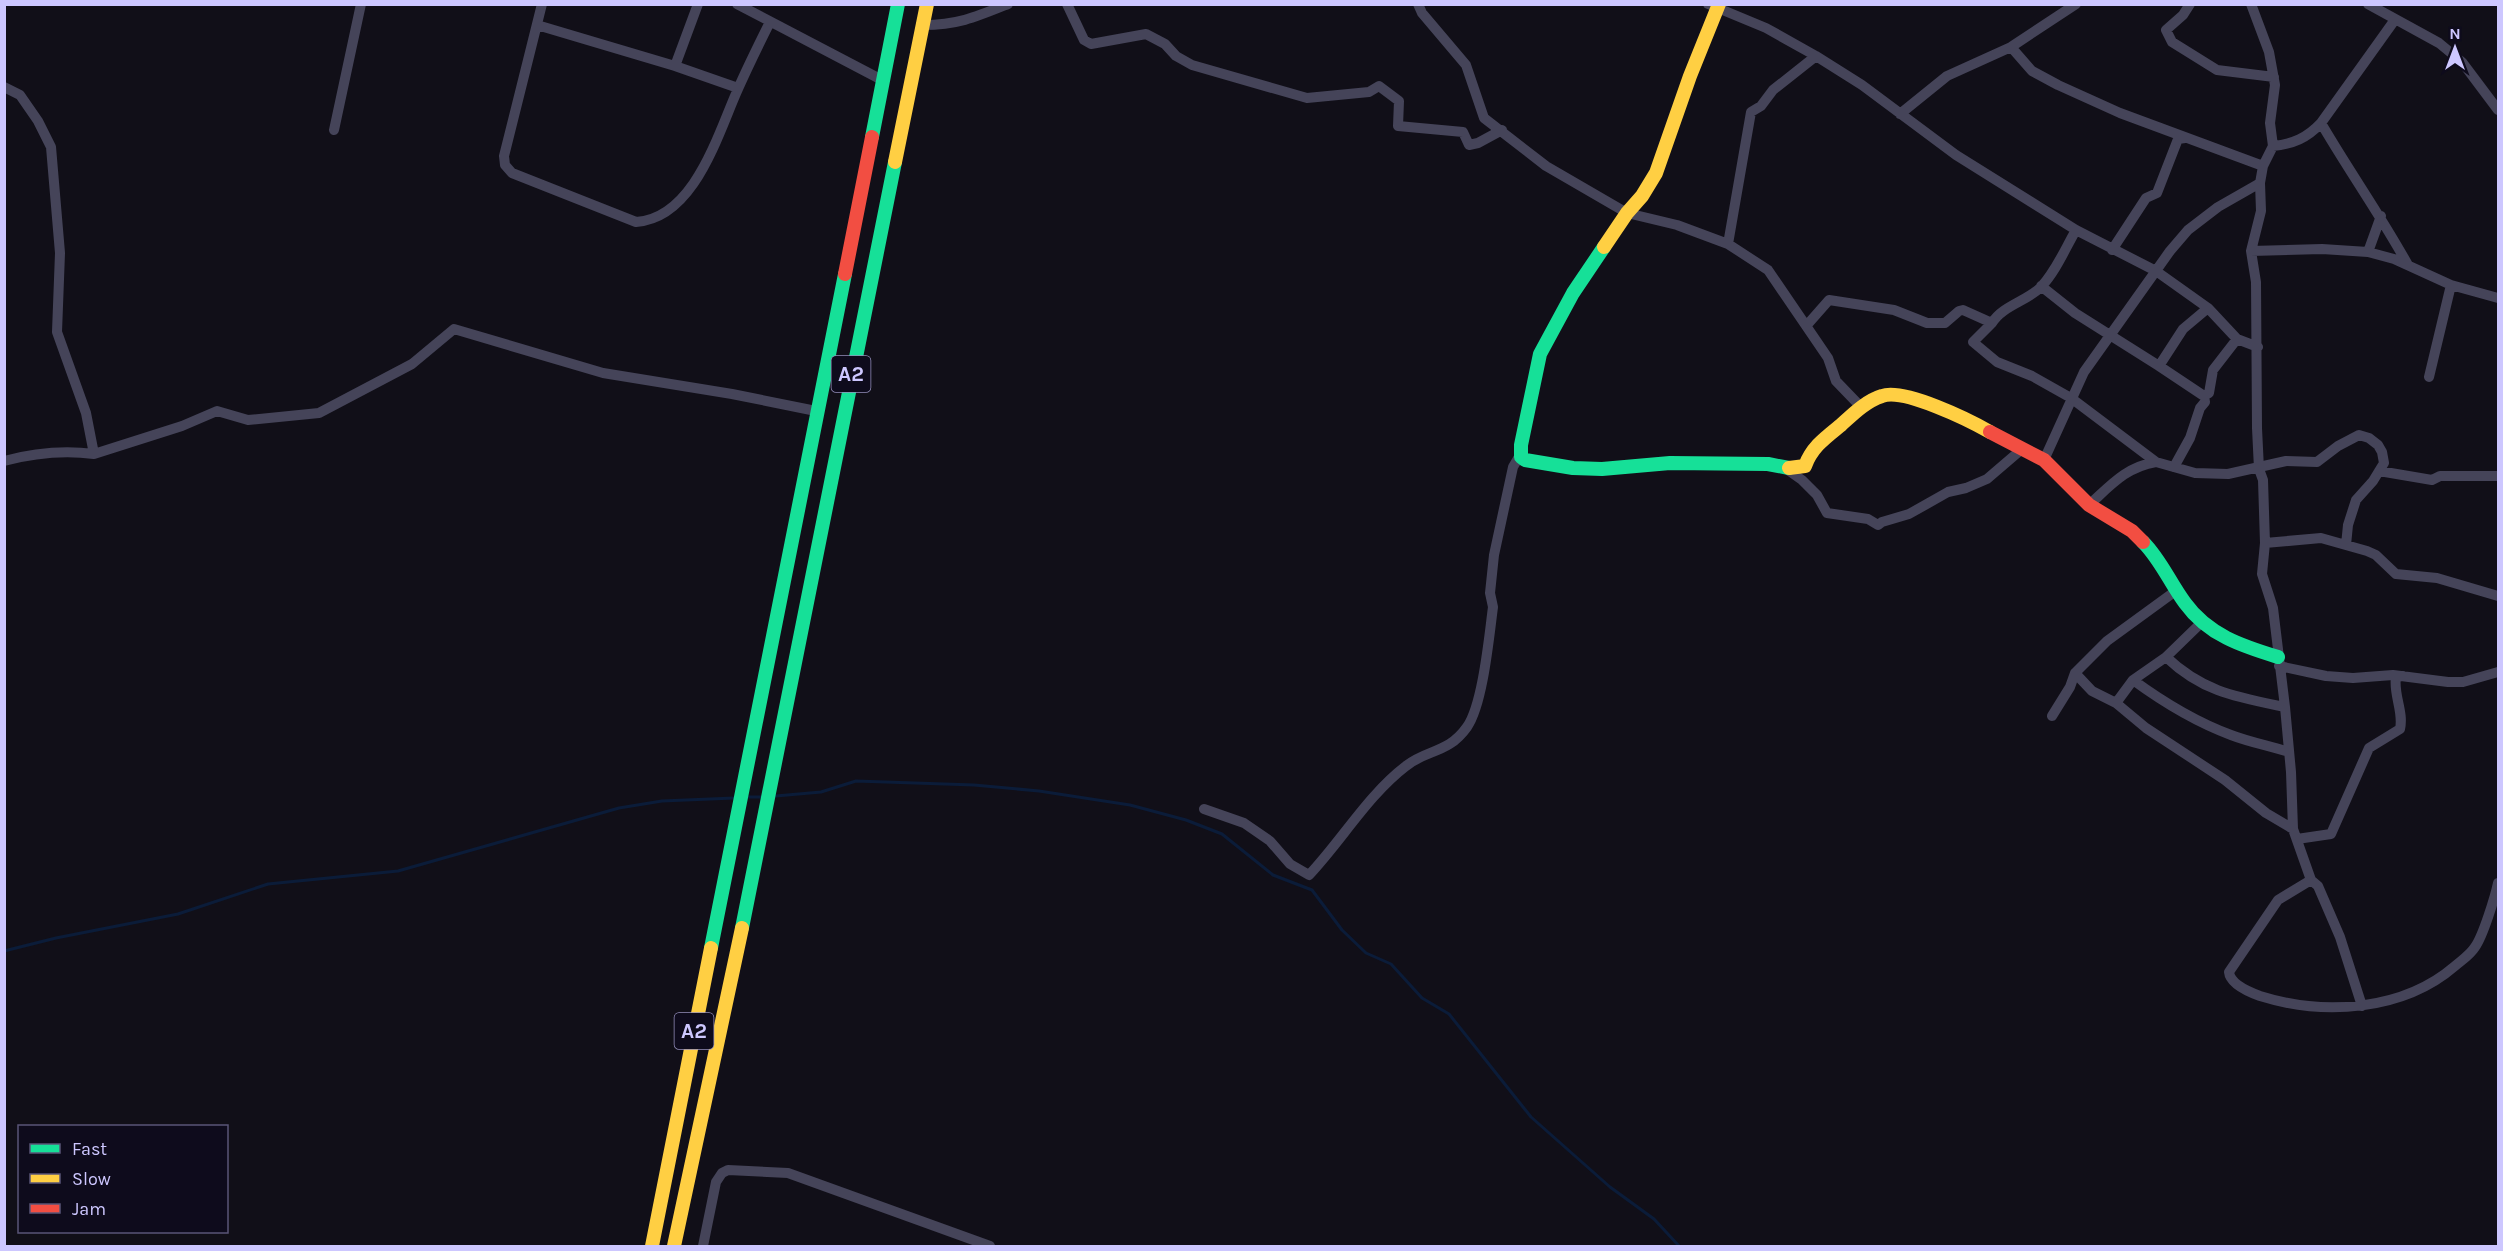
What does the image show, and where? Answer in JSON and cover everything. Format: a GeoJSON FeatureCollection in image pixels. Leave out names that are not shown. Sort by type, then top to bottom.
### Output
{"type":"FeatureCollection","features":[{"type":"Feature","properties":{"kind":"main road","name":"A2"},"geometry":{"type":"LineString","coordinates":[[652,1246],[898,4]]}},
{"type":"Feature","properties":{"kind":"main road","name":"A2"},"geometry":{"type":"LineString","coordinates":[[674,1246],[763,831],[838,441],[927,4]]}},
{"type":"Feature","properties":{"kind":"main road"},"geometry":{"type":"LineString","coordinates":[[1714,6],[1656,173],[1573,293],[1540,354],[1520,455],[1524,460],[1593,469],[1670,463],[1768,464],[1785,468],[1805,466],[1810,452],[1861,407],[1883,395],[1900,394],[1961,416],[2044,460],[2089,505],[2132,531],[2144,542],[2154,553],[2176,590],[2201,623],[2236,644],[2279,662]]}},
{"type":"Feature","properties":{"kind":"street"},"geometry":{"type":"LineString","coordinates":[[334,130],[361,4]]}},
{"type":"Feature","properties":{"kind":"street"},"geometry":{"type":"LineString","coordinates":[[542,4],[504,156],[505,165],[512,173],[636,222],[647,221],[662,214],[682,197],[707,162],[738,88],[770,22]]}},
{"type":"Feature","properties":{"kind":"street"},"geometry":{"type":"LineString","coordinates":[[675,66],[698,4]]}},
{"type":"Feature","properties":{"kind":"street"},"geometry":{"type":"LineString","coordinates":[[737,4],[882,80]]}},
{"type":"Feature","properties":{"kind":"street"},"geometry":{"type":"LineString","coordinates":[[922,25],[948,25],[1008,4]]}},
{"type":"Feature","properties":{"kind":"street"},"geometry":{"type":"LineString","coordinates":[[1067,4],[1084,40],[1091,44],[1146,34],[1165,44],[1176,56],[1192,65],[1307,98],[1369,92],[1379,86],[1399,101],[1398,126],[1463,132],[1469,145],[1478,143],[1502,130]]}},
{"type":"Feature","properties":{"kind":"street"},"geometry":{"type":"LineString","coordinates":[[1418,4],[1422,13],[1466,65],[1484,118],[1546,166],[1627,213],[1677,225],[1728,244],[1768,270],[1828,358],[1836,381],[1861,407]]}},
{"type":"Feature","properties":{"kind":"street"},"geometry":{"type":"LineString","coordinates":[[1900,114],[1947,76],[2011,47],[2076,4]]}},
{"type":"Feature","properties":{"kind":"street"},"geometry":{"type":"LineString","coordinates":[[2190,4],[2183,15],[2166,30],[2172,42],[2217,70],[2274,77]]}},
{"type":"Feature","properties":{"kind":"street"},"geometry":{"type":"LineString","coordinates":[[2251,4],[2269,52],[2275,85],[2270,123],[2272,146],[2263,166],[2260,183],[2261,211],[2251,251],[2256,282],[2259,469],[2263,480],[2265,543],[2262,574],[2273,608],[2285,706],[2295,834],[2311,880],[2318,886],[2340,938],[2362,1006]]}},
{"type":"Feature","properties":{"kind":"street"},"geometry":{"type":"LineString","coordinates":[[2368,4],[2394,21],[2420,31],[2462,62],[2499,110]]}},
{"type":"Feature","properties":{"kind":"street"},"geometry":{"type":"LineString","coordinates":[[1714,6],[1766,28],[1816,56],[1862,85],[1956,155],[2076,230],[2156,271],[2208,308],[2237,339],[2258,347]]}},
{"type":"Feature","properties":{"kind":"street"},"geometry":{"type":"LineString","coordinates":[[2272,146],[2297,141],[2310,135],[2394,21]]}},
{"type":"Feature","properties":{"kind":"street"},"geometry":{"type":"LineString","coordinates":[[537,25],[675,66],[738,88]]}},
{"type":"Feature","properties":{"kind":"street"},"geometry":{"type":"LineString","coordinates":[[2011,47],[2032,71],[2120,113],[2263,166]]}},
{"type":"Feature","properties":{"kind":"street"},"geometry":{"type":"LineString","coordinates":[[1728,244],[1751,112],[1761,106],[1773,90],[1816,56]]}},
{"type":"Feature","properties":{"kind":"street"},"geometry":{"type":"LineString","coordinates":[[4,87],[20,95],[38,121],[51,147],[60,253],[57,332],[86,412],[94,454]]}},
{"type":"Feature","properties":{"kind":"street"},"geometry":{"type":"LineString","coordinates":[[2321,123],[2356,183],[2381,216],[2408,265]]}},
{"type":"Feature","properties":{"kind":"street"},"geometry":{"type":"LineString","coordinates":[[2112,250],[2146,198],[2157,193],[2175,144],[2178,139],[2185,138]]}},
{"type":"Feature","properties":{"kind":"street"},"geometry":{"type":"LineString","coordinates":[[2044,460],[2084,372],[2156,271],[2188,230],[2218,207],[2260,183]]}},
{"type":"Feature","properties":{"kind":"street"},"geometry":{"type":"LineString","coordinates":[[2368,252],[2381,216]]}},
{"type":"Feature","properties":{"kind":"street"},"geometry":{"type":"LineString","coordinates":[[2076,230],[2041,286],[2030,296],[1996,315],[1992,323],[1973,342],[1997,362],[2032,376],[2071,398],[2156,462],[2195,473],[2228,474],[2259,469],[2270,463],[2318,462],[2338,446],[2359,435],[2369,438],[2382,452],[2385,463],[2356,500],[2348,525],[2346,545]]}},
{"type":"Feature","properties":{"kind":"street"},"geometry":{"type":"LineString","coordinates":[[2251,251],[2322,249],[2368,252],[2408,265],[2451,285],[2499,298]]}},
{"type":"Feature","properties":{"kind":"street"},"geometry":{"type":"LineString","coordinates":[[2429,376],[2451,285]]}},
{"type":"Feature","properties":{"kind":"street"},"geometry":{"type":"LineString","coordinates":[[2041,286],[2075,313],[2166,372],[2175,375],[2204,396],[2205,402],[2200,408],[2190,438],[2174,467]]}},
{"type":"Feature","properties":{"kind":"street"},"geometry":{"type":"LineString","coordinates":[[1803,322],[1829,300],[1894,310],[1927,323],[1945,323],[1963,310],[1992,323]]}},
{"type":"Feature","properties":{"kind":"street"},"geometry":{"type":"LineString","coordinates":[[2159,366],[2183,329],[2208,308]]}},
{"type":"Feature","properties":{"kind":"street"},"geometry":{"type":"LineString","coordinates":[[4,461],[38,453],[70,451],[94,454],[182,426],[217,411],[248,420],[319,413],[412,364],[454,329],[603,373],[732,394],[816,411]]}},
{"type":"Feature","properties":{"kind":"street"},"geometry":{"type":"LineString","coordinates":[[2204,396],[2209,393],[2213,370],[2237,339]]}},
{"type":"Feature","properties":{"kind":"street"},"geometry":{"type":"LineString","coordinates":[[1785,468],[1817,495],[1827,513],[1868,519],[1878,525],[1909,514],[1948,492],[1966,488],[1987,479],[2022,449]]}},
{"type":"Feature","properties":{"kind":"street"},"geometry":{"type":"LineString","coordinates":[[1204,809],[1244,823],[1269,841],[1290,864],[1309,875],[1332,851],[1372,799],[1407,764],[1449,747],[1467,728],[1477,708],[1493,607],[1490,593],[1494,555],[1513,466],[1520,455]]}},
{"type":"Feature","properties":{"kind":"street"},"geometry":{"type":"LineString","coordinates":[[2089,505],[2126,472],[2139,465],[2156,462]]}},
{"type":"Feature","properties":{"kind":"street"},"geometry":{"type":"LineString","coordinates":[[2379,471],[2432,480],[2440,476],[2499,476]]}},
{"type":"Feature","properties":{"kind":"street"},"geometry":{"type":"LineString","coordinates":[[2265,543],[2314,538],[2346,545],[2376,555],[2396,574],[2437,578],[2499,596]]}},
{"type":"Feature","properties":{"kind":"street"},"geometry":{"type":"LineString","coordinates":[[2052,717],[2070,687],[2075,673],[2107,641],[2176,590]]}},
{"type":"Feature","properties":{"kind":"street"},"geometry":{"type":"LineString","coordinates":[[2116,703],[2133,680],[2166,657],[2201,623]]}},
{"type":"Feature","properties":{"kind":"street"},"geometry":{"type":"LineString","coordinates":[[2166,657],[2178,669],[2214,690],[2285,706]]}},
{"type":"Feature","properties":{"kind":"street"},"geometry":{"type":"LineString","coordinates":[[2279,662],[2326,676],[2403,676],[2463,681],[2499,672]]}},
{"type":"Feature","properties":{"kind":"street"},"geometry":{"type":"LineString","coordinates":[[2075,673],[2092,691],[2116,703],[2146,728],[2226,780],[2295,834],[2331,834],[2368,747],[2400,729],[2400,705],[2395,681],[2396,677],[2403,676]]}},
{"type":"Feature","properties":{"kind":"street"},"geometry":{"type":"LineString","coordinates":[[2133,680],[2157,698],[2207,725],[2233,736],[2289,752]]}},
{"type":"Feature","properties":{"kind":"street"},"geometry":{"type":"LineString","coordinates":[[2311,880],[2278,900],[2231,968],[2229,977],[2251,993],[2276,1001],[2316,1006],[2362,1006],[2427,987],[2466,957],[2476,946],[2499,883]]}},
{"type":"Feature","properties":{"kind":"street"},"geometry":{"type":"LineString","coordinates":[[703,1246],[717,1182],[722,1173],[728,1170],[788,1173],[984,1245]]}},
{"type":"Feature","properties":{"kind":"waterway"},"geometry":{"type":"LineString","coordinates":[[776,796],[821,792],[856,781],[974,785],[1039,791],[1130,805],[1186,820],[1222,834],[1273,875],[1312,890],[1342,930],[1366,953],[1391,964],[1422,998],[1449,1014],[1531,1117],[1610,1187],[1654,1219],[1679,1246]]}},
{"type":"Feature","properties":{"kind":"waterway"},"geometry":{"type":"LineString","coordinates":[[749,797],[764,797]]}},
{"type":"Feature","properties":{"kind":"waterway"},"geometry":{"type":"LineString","coordinates":[[4,951],[56,938],[178,914],[268,884],[398,871],[619,808],[662,801],[734,798]]}},
{"type":"Feature","properties":{"kind":"traffic: fast"},"geometry":{"type":"LineString","coordinates":[[872,137],[898,4]]}},
{"type":"Feature","properties":{"kind":"traffic: fast"},"geometry":{"type":"LineString","coordinates":[[742,928],[895,162]]}},
{"type":"Feature","properties":{"kind":"traffic: fast"},"geometry":{"type":"LineString","coordinates":[[1604,247],[1573,293],[1540,354],[1521,445],[1521,457],[1525,460],[1573,468],[1602,469],[1670,463],[1768,464],[1789,468]]}},
{"type":"Feature","properties":{"kind":"traffic: fast"},"geometry":{"type":"LineString","coordinates":[[711,948],[845,274]]}},
{"type":"Feature","properties":{"kind":"traffic: fast"},"geometry":{"type":"LineString","coordinates":[[2143,542],[2155,556],[2185,603],[2204,623],[2239,644],[2278,657]]}},
{"type":"Feature","properties":{"kind":"traffic: slow"},"geometry":{"type":"LineString","coordinates":[[895,162],[927,4]]}},
{"type":"Feature","properties":{"kind":"traffic: slow"},"geometry":{"type":"LineString","coordinates":[[1604,247],[1656,173],[1690,76],[1719,4]]}},
{"type":"Feature","properties":{"kind":"traffic: slow"},"geometry":{"type":"LineString","coordinates":[[1789,468],[1805,466],[1811,453],[1824,439],[1860,408],[1882,396],[1892,395],[1920,401],[1952,413],[1990,432]]}},
{"type":"Feature","properties":{"kind":"traffic: slow"},"geometry":{"type":"LineString","coordinates":[[674,1246],[742,928]]}},
{"type":"Feature","properties":{"kind":"traffic: slow"},"geometry":{"type":"LineString","coordinates":[[652,1246],[711,948]]}},
{"type":"Feature","properties":{"kind":"traffic: jam"},"geometry":{"type":"LineString","coordinates":[[845,274],[872,137]]}},
{"type":"Feature","properties":{"kind":"traffic: jam"},"geometry":{"type":"LineString","coordinates":[[1990,432],[2044,460],[2089,505],[2132,531],[2143,542]]}}]}
